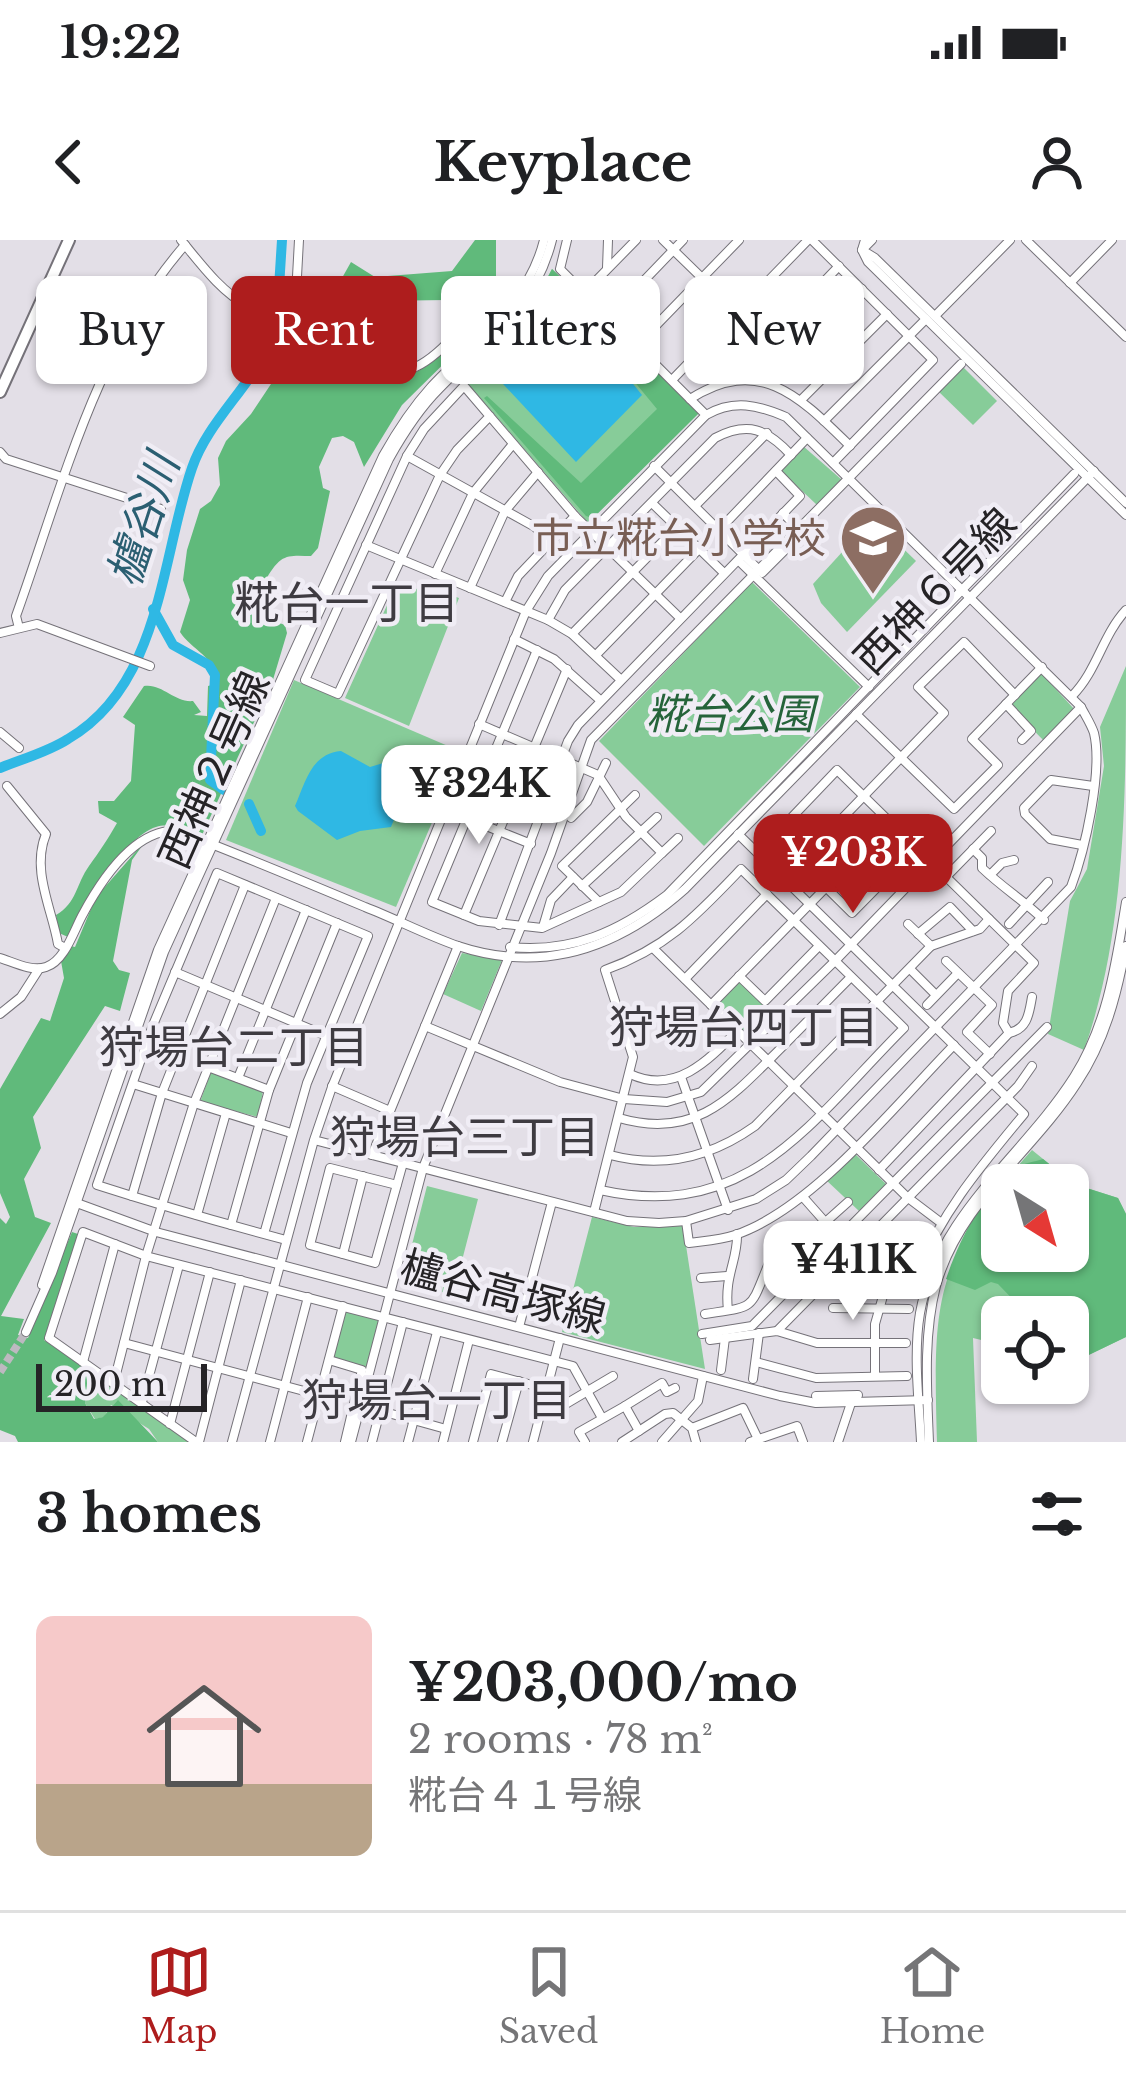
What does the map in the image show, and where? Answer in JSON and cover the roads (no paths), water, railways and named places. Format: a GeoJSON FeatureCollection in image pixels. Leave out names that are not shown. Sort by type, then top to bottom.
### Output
{"type":"FeatureCollection","features":[{"type":"Feature","properties":{"kind":"main road"},"geometry":{"type":"LineString","coordinates":[[0,392],[69,240]]}},
{"type":"Feature","properties":{"kind":"street"},"geometry":{"type":"LineString","coordinates":[[297,276],[298,240]]}},
{"type":"Feature","properties":{"kind":"street","name":"西神２号線"},"geometry":{"type":"LineString","coordinates":[[531,276],[548,240]]}},
{"type":"Feature","properties":{"kind":"street"},"geometry":{"type":"LineString","coordinates":[[567,240],[560,269],[567,276]]}},
{"type":"Feature","properties":{"kind":"street"},"geometry":{"type":"LineString","coordinates":[[607,269],[608,240]]}},
{"type":"Feature","properties":{"kind":"street"},"geometry":{"type":"LineString","coordinates":[[600,276],[636,240]]}},
{"type":"Feature","properties":{"kind":"street"},"geometry":{"type":"LineString","coordinates":[[663,240],[699,276]]}},
{"type":"Feature","properties":{"kind":"street"},"geometry":{"type":"LineString","coordinates":[[648,276],[683,240]]}},
{"type":"Feature","properties":{"kind":"street"},"geometry":{"type":"LineString","coordinates":[[705,276],[740,240]]}},
{"type":"Feature","properties":{"kind":"street"},"geometry":{"type":"LineString","coordinates":[[774,276],[810,240],[849,276]]}},
{"type":"Feature","properties":{"kind":"street"},"geometry":{"type":"LineString","coordinates":[[850,240],[866,243],[868,262],[1126,503]]}},
{"type":"Feature","properties":{"kind":"street"},"geometry":{"type":"LineString","coordinates":[[824,421],[1010,240]]}},
{"type":"Feature","properties":{"kind":"street"},"geometry":{"type":"LineString","coordinates":[[1025,240],[1126,337]]}},
{"type":"Feature","properties":{"kind":"street"},"geometry":{"type":"LineString","coordinates":[[1070,283],[1112,240]]}},
{"type":"Feature","properties":{"kind":"street"},"geometry":{"type":"LineString","coordinates":[[19,628],[16,616],[112,350],[157,276],[183,242],[231,293]]}},
{"type":"Feature","properties":{"kind":"street"},"geometry":{"type":"LineString","coordinates":[[829,276],[839,266]]}},
{"type":"Feature","properties":{"kind":"street"},"geometry":{"type":"LineString","coordinates":[[864,291],[949,376]]}},
{"type":"Feature","properties":{"kind":"street"},"geometry":{"type":"LineString","coordinates":[[660,322],[684,297]]}},
{"type":"Feature","properties":{"kind":"street"},"geometry":{"type":"LineString","coordinates":[[802,399],[886,314]]}},
{"type":"Feature","properties":{"kind":"street"},"geometry":{"type":"LineString","coordinates":[[417,365],[441,346]]}},
{"type":"Feature","properties":{"kind":"street"},"geometry":{"type":"LineString","coordinates":[[833,463],[933,360]]}},
{"type":"Feature","properties":{"kind":"street"},"geometry":{"type":"LineString","coordinates":[[797,528],[961,364]]}},
{"type":"Feature","properties":{"kind":"street"},"geometry":{"type":"LineString","coordinates":[[672,380],[684,367]]}},
{"type":"Feature","properties":{"kind":"street"},"geometry":{"type":"LineString","coordinates":[[660,368],[706,415]]}},
{"type":"Feature","properties":{"kind":"street","name":"西神２号線"},"geometry":{"type":"LineString","coordinates":[[26,1332],[158,950],[391,441],[441,378]]}},
{"type":"Feature","properties":{"kind":"street"},"geometry":{"type":"LineString","coordinates":[[690,399],[722,384]]}},
{"type":"Feature","properties":{"kind":"street"},"geometry":{"type":"LineString","coordinates":[[775,384],[802,399],[850,446]]}},
{"type":"Feature","properties":{"kind":"street"},"geometry":{"type":"LineString","coordinates":[[490,416],[440,475],[338,694],[305,680],[407,456],[424,429],[464,386],[490,416],[538,472],[575,516],[680,617]]}},
{"type":"Feature","properties":{"kind":"street"},"geometry":{"type":"LineString","coordinates":[[232,1442],[314,1139],[332,1086],[526,611],[548,576],[706,415],[739,404],[760,406],[785,417],[1081,707],[1093,730],[1096,758],[1072,886],[838,1130],[786,1180],[756,1199],[686,1221],[627,1221],[314,1139]]}},
{"type":"Feature","properties":{"kind":"street"},"geometry":{"type":"LineString","coordinates":[[548,620],[565,590],[716,438],[734,428],[750,427],[767,433],[791,454]]}},
{"type":"Feature","properties":{"kind":"street"},"geometry":{"type":"LineString","coordinates":[[695,506],[767,433]]}},
{"type":"Feature","properties":{"kind":"street"},"geometry":{"type":"LineString","coordinates":[[718,530],[807,438]]}},
{"type":"Feature","properties":{"kind":"street"},"geometry":{"type":"LineString","coordinates":[[435,574],[473,493],[514,444]]}},
{"type":"Feature","properties":{"kind":"street"},"geometry":{"type":"LineString","coordinates":[[0,452],[6,459],[65,480],[161,509]]}},
{"type":"Feature","properties":{"kind":"street"},"geometry":{"type":"LineString","coordinates":[[407,456],[535,527],[549,541]]}},
{"type":"Feature","properties":{"kind":"street"},"geometry":{"type":"LineString","coordinates":[[654,466],[869,687]]}},
{"type":"Feature","properties":{"kind":"street"},"geometry":{"type":"LineString","coordinates":[[499,925],[578,725],[800,496],[776,471]]}},
{"type":"Feature","properties":{"kind":"street"},"geometry":{"type":"LineString","coordinates":[[470,588],[505,511],[538,472]]}},
{"type":"Feature","properties":{"kind":"street"},"geometry":{"type":"LineString","coordinates":[[508,952],[591,941],[656,903],[967,593],[1074,474]]}},
{"type":"Feature","properties":{"kind":"street"},"geometry":{"type":"LineString","coordinates":[[1091,474],[1126,515]]}},
{"type":"Feature","properties":{"kind":"street","name":"西神６号線"},"geometry":{"type":"LineString","coordinates":[[65,948],[101,886],[131,850],[163,830],[210,843],[458,946],[537,958],[615,939],[649,921],[856,714],[967,593],[1091,474]]}},
{"type":"Feature","properties":{"kind":"street"},"geometry":{"type":"LineString","coordinates":[[652,503],[724,573]]}},
{"type":"Feature","properties":{"kind":"street"},"geometry":{"type":"LineString","coordinates":[[755,571],[762,573],[802,532],[783,513]]}},
{"type":"Feature","properties":{"kind":"street"},"geometry":{"type":"LineString","coordinates":[[505,603],[518,576],[575,516]]}},
{"type":"Feature","properties":{"kind":"street"},"geometry":{"type":"LineString","coordinates":[[572,634],[676,527]]}},
{"type":"Feature","properties":{"kind":"street"},"geometry":{"type":"LineString","coordinates":[[366,545],[548,620],[572,634],[620,679]]}},
{"type":"Feature","properties":{"kind":"street"},"geometry":{"type":"LineString","coordinates":[[596,655],[699,549]]}},
{"type":"Feature","properties":{"kind":"street"},"geometry":{"type":"LineString","coordinates":[[348,1442],[423,1168],[591,740],[755,571]]}},
{"type":"Feature","properties":{"kind":"street"},"geometry":{"type":"LineString","coordinates":[[1072,696],[1089,679],[1112,626],[1126,610]]}},
{"type":"Feature","properties":{"kind":"street"},"geometry":{"type":"LineString","coordinates":[[0,633],[37,625],[150,666]]}},
{"type":"Feature","properties":{"kind":"street"},"geometry":{"type":"LineString","coordinates":[[514,639],[567,669],[600,700]]}},
{"type":"Feature","properties":{"kind":"street"},"geometry":{"type":"LineString","coordinates":[[800,862],[944,713],[918,687],[964,642],[1015,695]]}},
{"type":"Feature","properties":{"kind":"street"},"geometry":{"type":"LineString","coordinates":[[537,650],[432,902],[499,925],[542,928],[639,879],[679,838]]}},
{"type":"Feature","properties":{"kind":"street"},"geometry":{"type":"LineString","coordinates":[[856,714],[954,809],[998,765],[972,739],[1042,667]]}},
{"type":"Feature","properties":{"kind":"street"},"geometry":{"type":"LineString","coordinates":[[464,914],[567,669]]}},
{"type":"Feature","properties":{"kind":"street"},"geometry":{"type":"LineString","coordinates":[[1006,704],[1030,731],[1022,740]]}},
{"type":"Feature","properties":{"kind":"street"},"geometry":{"type":"LineString","coordinates":[[425,1026],[560,1082],[647,1103],[688,1097],[714,1084],[1081,707]]}},
{"type":"Feature","properties":{"kind":"street"},"geometry":{"type":"LineString","coordinates":[[479,724],[598,775],[662,853]]}},
{"type":"Feature","properties":{"kind":"street"},"geometry":{"type":"LineString","coordinates":[[0,732],[20,748]]}},
{"type":"Feature","properties":{"kind":"street"},"geometry":{"type":"LineString","coordinates":[[571,818],[587,802],[606,763]]}},
{"type":"Feature","properties":{"kind":"street"},"geometry":{"type":"LineString","coordinates":[[916,848],[852,913],[774,836],[837,770],[1034,964],[1008,991],[1003,1023],[1010,1033]]}},
{"type":"Feature","properties":{"kind":"street"},"geometry":{"type":"LineString","coordinates":[[1082,845],[1051,838],[1024,808],[1051,780],[1093,786]]}},
{"type":"Feature","properties":{"kind":"street"},"geometry":{"type":"LineString","coordinates":[[0,1014],[21,997],[39,969],[55,962],[65,948],[58,944],[45,900],[40,847],[46,834],[7,786]]}},
{"type":"Feature","properties":{"kind":"street"},"geometry":{"type":"LineString","coordinates":[[599,902],[562,866],[635,795]]}},
{"type":"Feature","properties":{"kind":"street"},"geometry":{"type":"LineString","coordinates":[[444,809],[531,844]]}},
{"type":"Feature","properties":{"kind":"street"},"geometry":{"type":"LineString","coordinates":[[582,886],[657,817]]}},
{"type":"Feature","properties":{"kind":"street"},"geometry":{"type":"LineString","coordinates":[[711,1005],[890,822]]}},
{"type":"Feature","properties":{"kind":"street"},"geometry":{"type":"LineString","coordinates":[[946,877],[991,831]]}},
{"type":"Feature","properties":{"kind":"street"},"geometry":{"type":"LineString","coordinates":[[738,834],[1024,1114],[961,1190],[931,1239],[917,1274],[835,1273]]}},
{"type":"Feature","properties":{"kind":"street"},"geometry":{"type":"LineString","coordinates":[[973,849],[1009,895],[1020,897],[1044,920]]}},
{"type":"Feature","properties":{"kind":"street"},"geometry":{"type":"LineString","coordinates":[[990,875],[1002,863],[1014,860]]}},
{"type":"Feature","properties":{"kind":"street"},"geometry":{"type":"LineString","coordinates":[[594,1213],[630,1074],[631,1043],[605,970],[654,949],[692,919],[741,869],[904,1028],[777,1155],[720,1187],[668,1198],[600,1190]]}},
{"type":"Feature","properties":{"kind":"street"},"geometry":{"type":"LineString","coordinates":[[264,1234],[291,1133],[368,936],[217,873],[97,1184],[165,1207],[231,1226],[286,1240]]}},
{"type":"Feature","properties":{"kind":"street"},"geometry":{"type":"LineString","coordinates":[[542,928],[551,900],[573,877]]}},
{"type":"Feature","properties":{"kind":"street"},"geometry":{"type":"LineString","coordinates":[[1010,924],[1048,882]]}},
{"type":"Feature","properties":{"kind":"street"},"geometry":{"type":"LineString","coordinates":[[132,1196],[162,1094],[245,885]]}},
{"type":"Feature","properties":{"kind":"street"},"geometry":{"type":"LineString","coordinates":[[685,979],[766,894]]}},
{"type":"Feature","properties":{"kind":"street"},"geometry":{"type":"LineString","coordinates":[[114,1382],[146,1256],[194,1103],[276,898]]}},
{"type":"Feature","properties":{"kind":"street"},"geometry":{"type":"LineString","coordinates":[[925,1442],[920,1315],[932,1275],[964,1210],[1072,1079],[1095,1038],[1124,943],[1126,902]]}},
{"type":"Feature","properties":{"kind":"street"},"geometry":{"type":"LineString","coordinates":[[918,934],[950,907],[974,931]]}},
{"type":"Feature","properties":{"kind":"street"},"geometry":{"type":"LineString","coordinates":[[238,1078],[306,910]]}},
{"type":"Feature","properties":{"kind":"street"},"geometry":{"type":"LineString","coordinates":[[610,1155],[679,1161],[708,1153],[755,1126],[932,946],[974,931],[989,920]]}},
{"type":"Feature","properties":{"kind":"street"},"geometry":{"type":"LineString","coordinates":[[231,1226],[268,1090],[338,923]]}},
{"type":"Feature","properties":{"kind":"street"},"geometry":{"type":"LineString","coordinates":[[908,924],[932,946]]}},
{"type":"Feature","properties":{"kind":"street"},"geometry":{"type":"LineString","coordinates":[[372,1155],[458,946]]}},
{"type":"Feature","properties":{"kind":"street"},"geometry":{"type":"LineString","coordinates":[[739,976],[765,1001],[819,946]]}},
{"type":"Feature","properties":{"kind":"street"},"geometry":{"type":"LineString","coordinates":[[654,949],[892,1183],[940,1222]]}},
{"type":"Feature","properties":{"kind":"street"},"geometry":{"type":"LineString","coordinates":[[0,958],[39,969]]}},
{"type":"Feature","properties":{"kind":"street"},"geometry":{"type":"LineString","coordinates":[[946,961],[992,1005],[967,1032],[990,1054]]}},
{"type":"Feature","properties":{"kind":"street"},"geometry":{"type":"LineString","coordinates":[[910,969],[936,995]]}},
{"type":"Feature","properties":{"kind":"street"},"geometry":{"type":"LineString","coordinates":[[175,972],[348,1045]]}},
{"type":"Feature","properties":{"kind":"street"},"geometry":{"type":"LineString","coordinates":[[927,1005],[958,973]]}},
{"type":"Feature","properties":{"kind":"street"},"geometry":{"type":"LineString","coordinates":[[619,1118],[668,1125],[718,1108],[851,976]]}},
{"type":"Feature","properties":{"kind":"street"},"geometry":{"type":"LineString","coordinates":[[879,1170],[1010,1033],[1028,1021],[1032,997]]}},
{"type":"Feature","properties":{"kind":"street"},"geometry":{"type":"LineString","coordinates":[[906,1343],[817,1343],[778,1331],[706,1336],[752,1326],[1047,1027]]}},
{"type":"Feature","properties":{"kind":"street"},"geometry":{"type":"LineString","coordinates":[[630,1074],[645,1081],[681,1077],[697,1070],[737,1031]]}},
{"type":"Feature","properties":{"kind":"street"},"geometry":{"type":"LineString","coordinates":[[686,1221],[689,1243],[737,1234],[803,1197],[954,1045]]}},
{"type":"Feature","properties":{"kind":"street"},"geometry":{"type":"LineString","coordinates":[[778,1331],[1032,1066]]}},
{"type":"Feature","properties":{"kind":"street"},"geometry":{"type":"LineString","coordinates":[[208,1067],[268,1090]]}},
{"type":"Feature","properties":{"kind":"street"},"geometry":{"type":"LineString","coordinates":[[681,1077],[728,1210]]}},
{"type":"Feature","properties":{"kind":"street"},"geometry":{"type":"LineString","coordinates":[[133,1084],[291,1133]]}},
{"type":"Feature","properties":{"kind":"street"},"geometry":{"type":"LineString","coordinates":[[332,1086],[390,1111]]}},
{"type":"Feature","properties":{"kind":"street"},"geometry":{"type":"LineString","coordinates":[[196,1216],[226,1113]]}},
{"type":"Feature","properties":{"kind":"street"},"geometry":{"type":"LineString","coordinates":[[397,1185],[330,1168],[310,1245],[375,1264],[397,1185],[403,1163]]}},
{"type":"Feature","properties":{"kind":"street"},"geometry":{"type":"LineString","coordinates":[[343,1254],[364,1176]]}},
{"type":"Feature","properties":{"kind":"street"},"geometry":{"type":"LineString","coordinates":[[803,1197],[826,1223]]}},
{"type":"Feature","properties":{"kind":"street","name":"櫨谷高塚線"},"geometry":{"type":"LineString","coordinates":[[73,1201],[156,1232],[703,1376],[816,1400],[924,1400]]}},
{"type":"Feature","properties":{"kind":"street"},"geometry":{"type":"LineString","coordinates":[[520,1327],[552,1202]]}},
{"type":"Feature","properties":{"kind":"street"},"geometry":{"type":"LineString","coordinates":[[705,1314],[740,1311],[762,1290],[769,1263],[801,1244],[848,1202]]}},
{"type":"Feature","properties":{"kind":"street"},"geometry":{"type":"LineString","coordinates":[[883,1222],[897,1238]]}},
{"type":"Feature","properties":{"kind":"street"},"geometry":{"type":"LineString","coordinates":[[242,1280],[198,1442],[49,1338],[82,1232],[146,1256],[179,1264],[242,1280],[308,1297],[344,1306],[554,1363],[573,1366],[586,1358]]}},
{"type":"Feature","properties":{"kind":"street"},"geometry":{"type":"LineString","coordinates":[[728,1310],[727,1276],[739,1242],[737,1234]]}},
{"type":"Feature","properties":{"kind":"street"},"geometry":{"type":"LineString","coordinates":[[868,1237],[931,1239]]}},
{"type":"Feature","properties":{"kind":"street"},"geometry":{"type":"LineString","coordinates":[[83,1362],[115,1244]]}},
{"type":"Feature","properties":{"kind":"street"},"geometry":{"type":"LineString","coordinates":[[142,1403],[179,1264]]}},
{"type":"Feature","properties":{"kind":"street"},"geometry":{"type":"LineString","coordinates":[[170,1424],[210,1272]]}},
{"type":"Feature","properties":{"kind":"street"},"geometry":{"type":"LineString","coordinates":[[875,1375],[877,1308],[885,1289],[884,1273]]}},
{"type":"Feature","properties":{"kind":"street"},"geometry":{"type":"LineString","coordinates":[[700,1278],[727,1276]]}},
{"type":"Feature","properties":{"kind":"street"},"geometry":{"type":"LineString","coordinates":[[270,1442],[308,1297]]}},
{"type":"Feature","properties":{"kind":"street"},"geometry":{"type":"LineString","coordinates":[[307,1442],[344,1306]]}},
{"type":"Feature","properties":{"kind":"street"},"geometry":{"type":"LineString","coordinates":[[833,1308],[909,1309]]}},
{"type":"Feature","properties":{"kind":"street"},"geometry":{"type":"LineString","coordinates":[[373,1442],[403,1322]]}},
{"type":"Feature","properties":{"kind":"street"},"geometry":{"type":"LineString","coordinates":[[408,1442],[437,1331]]}},
{"type":"Feature","properties":{"kind":"street"},"geometry":{"type":"LineString","coordinates":[[753,1379],[759,1333]]}},
{"type":"Feature","properties":{"kind":"street"},"geometry":{"type":"LineString","coordinates":[[533,1442],[560,1338]]}},
{"type":"Feature","properties":{"kind":"street"},"geometry":{"type":"LineString","coordinates":[[721,1370],[725,1338]]}},
{"type":"Feature","properties":{"kind":"street"},"geometry":{"type":"LineString","coordinates":[[443,1442],[469,1340]]}},
{"type":"Feature","properties":{"kind":"street"},"geometry":{"type":"LineString","coordinates":[[124,1343],[319,1395]]}},
{"type":"Feature","properties":{"kind":"street"},"geometry":{"type":"LineString","coordinates":[[329,1360],[362,1370],[348,1442]]}},
{"type":"Feature","properties":{"kind":"street"},"geometry":{"type":"LineString","coordinates":[[756,1362],[816,1378],[907,1376]]}},
{"type":"Feature","properties":{"kind":"street"},"geometry":{"type":"LineString","coordinates":[[573,1366],[602,1418]]}},
{"type":"Feature","properties":{"kind":"street"},"geometry":{"type":"LineString","coordinates":[[473,1442],[490,1374],[547,1389]]}},
{"type":"Feature","properties":{"kind":"street"},"geometry":{"type":"LineString","coordinates":[[559,1408],[613,1376]]}},
{"type":"Feature","properties":{"kind":"street"},"geometry":{"type":"LineString","coordinates":[[662,1442],[698,1401],[703,1376]]}},
{"type":"Feature","properties":{"kind":"street"},"geometry":{"type":"LineString","coordinates":[[816,1378],[816,1400]]}},
{"type":"Feature","properties":{"kind":"street"},"geometry":{"type":"LineString","coordinates":[[502,1442],[518,1381]]}},
{"type":"Feature","properties":{"kind":"street"},"geometry":{"type":"LineString","coordinates":[[585,1442],[579,1432],[602,1418],[662,1383],[668,1392],[675,1388]]}},
{"type":"Feature","properties":{"kind":"street"},"geometry":{"type":"LineString","coordinates":[[838,1442],[854,1399]]}},
{"type":"Feature","properties":{"kind":"street"},"geometry":{"type":"LineString","coordinates":[[625,1406],[640,1431]]}},
{"type":"Feature","properties":{"kind":"street"},"geometry":{"type":"LineString","coordinates":[[692,1428],[743,1408],[754,1441],[797,1426],[802,1442]]}},
{"type":"Feature","properties":{"kind":"street"},"geometry":{"type":"LineString","coordinates":[[381,1411],[446,1429]]}},
{"type":"Feature","properties":{"kind":"street"},"geometry":{"type":"LineString","coordinates":[[622,1442],[674,1413],[692,1428],[696,1442]]}},
{"type":"Feature","properties":{"kind":"water"},"geometry":{"type":"Polygon","coordinates":[[[503,384],[633,384],[642,395],[576,462],[503,384]]]}},
{"type":"Feature","properties":{"kind":"water"},"geometry":{"type":"Polygon","coordinates":[[[341,751],[370,767],[390,761],[406,770],[409,782],[391,827],[337,840],[298,811],[295,806],[316,763],[341,751]]]}},
{"type":"Feature","properties":{"kind":"waterway","name":"櫨谷川"},"geometry":{"type":"LineString","coordinates":[[0,768],[68,739],[99,716],[122,687],[153,617],[199,451],[270,342],[277,319],[282,240]]}},
{"type":"Feature","properties":{"kind":"waterway"},"geometry":{"type":"LineString","coordinates":[[153,609],[173,645],[209,665],[215,675],[210,780],[224,790]]}},
{"type":"Feature","properties":{"kind":"waterway"},"geometry":{"type":"LineString","coordinates":[[249,804],[261,831]]}},
{"type":"Feature","properties":{"kind":"tunnel"},"geometry":{"type":"LineString","coordinates":[[0,1372],[26,1332]]}},
{"type":"Feature","properties":{"kind":"place","name":"市立糀台小学校"},"geometry":{"type":"Point","coordinates":[873,597]}},
{"type":"Feature","properties":{"kind":"district","name":"糀台一丁目"},"geometry":{"type":"Point","coordinates":[347,603]}},
{"type":"Feature","properties":{"kind":"district","name":"狩場台四丁目"},"geometry":{"type":"Point","coordinates":[744,1027]}},
{"type":"Feature","properties":{"kind":"district","name":"狩場台二丁目"},"geometry":{"type":"Point","coordinates":[234,1047]}},
{"type":"Feature","properties":{"kind":"district","name":"狩場台三丁目"},"geometry":{"type":"Point","coordinates":[465,1137]}},
{"type":"Feature","properties":{"kind":"district","name":"狩場台一丁目"},"geometry":{"type":"Point","coordinates":[437,1400]}},
{"type":"Feature","properties":{"kind":"park label","name":"糀台公園"},"geometry":{"type":"Point","coordinates":[730,714]}}]}
